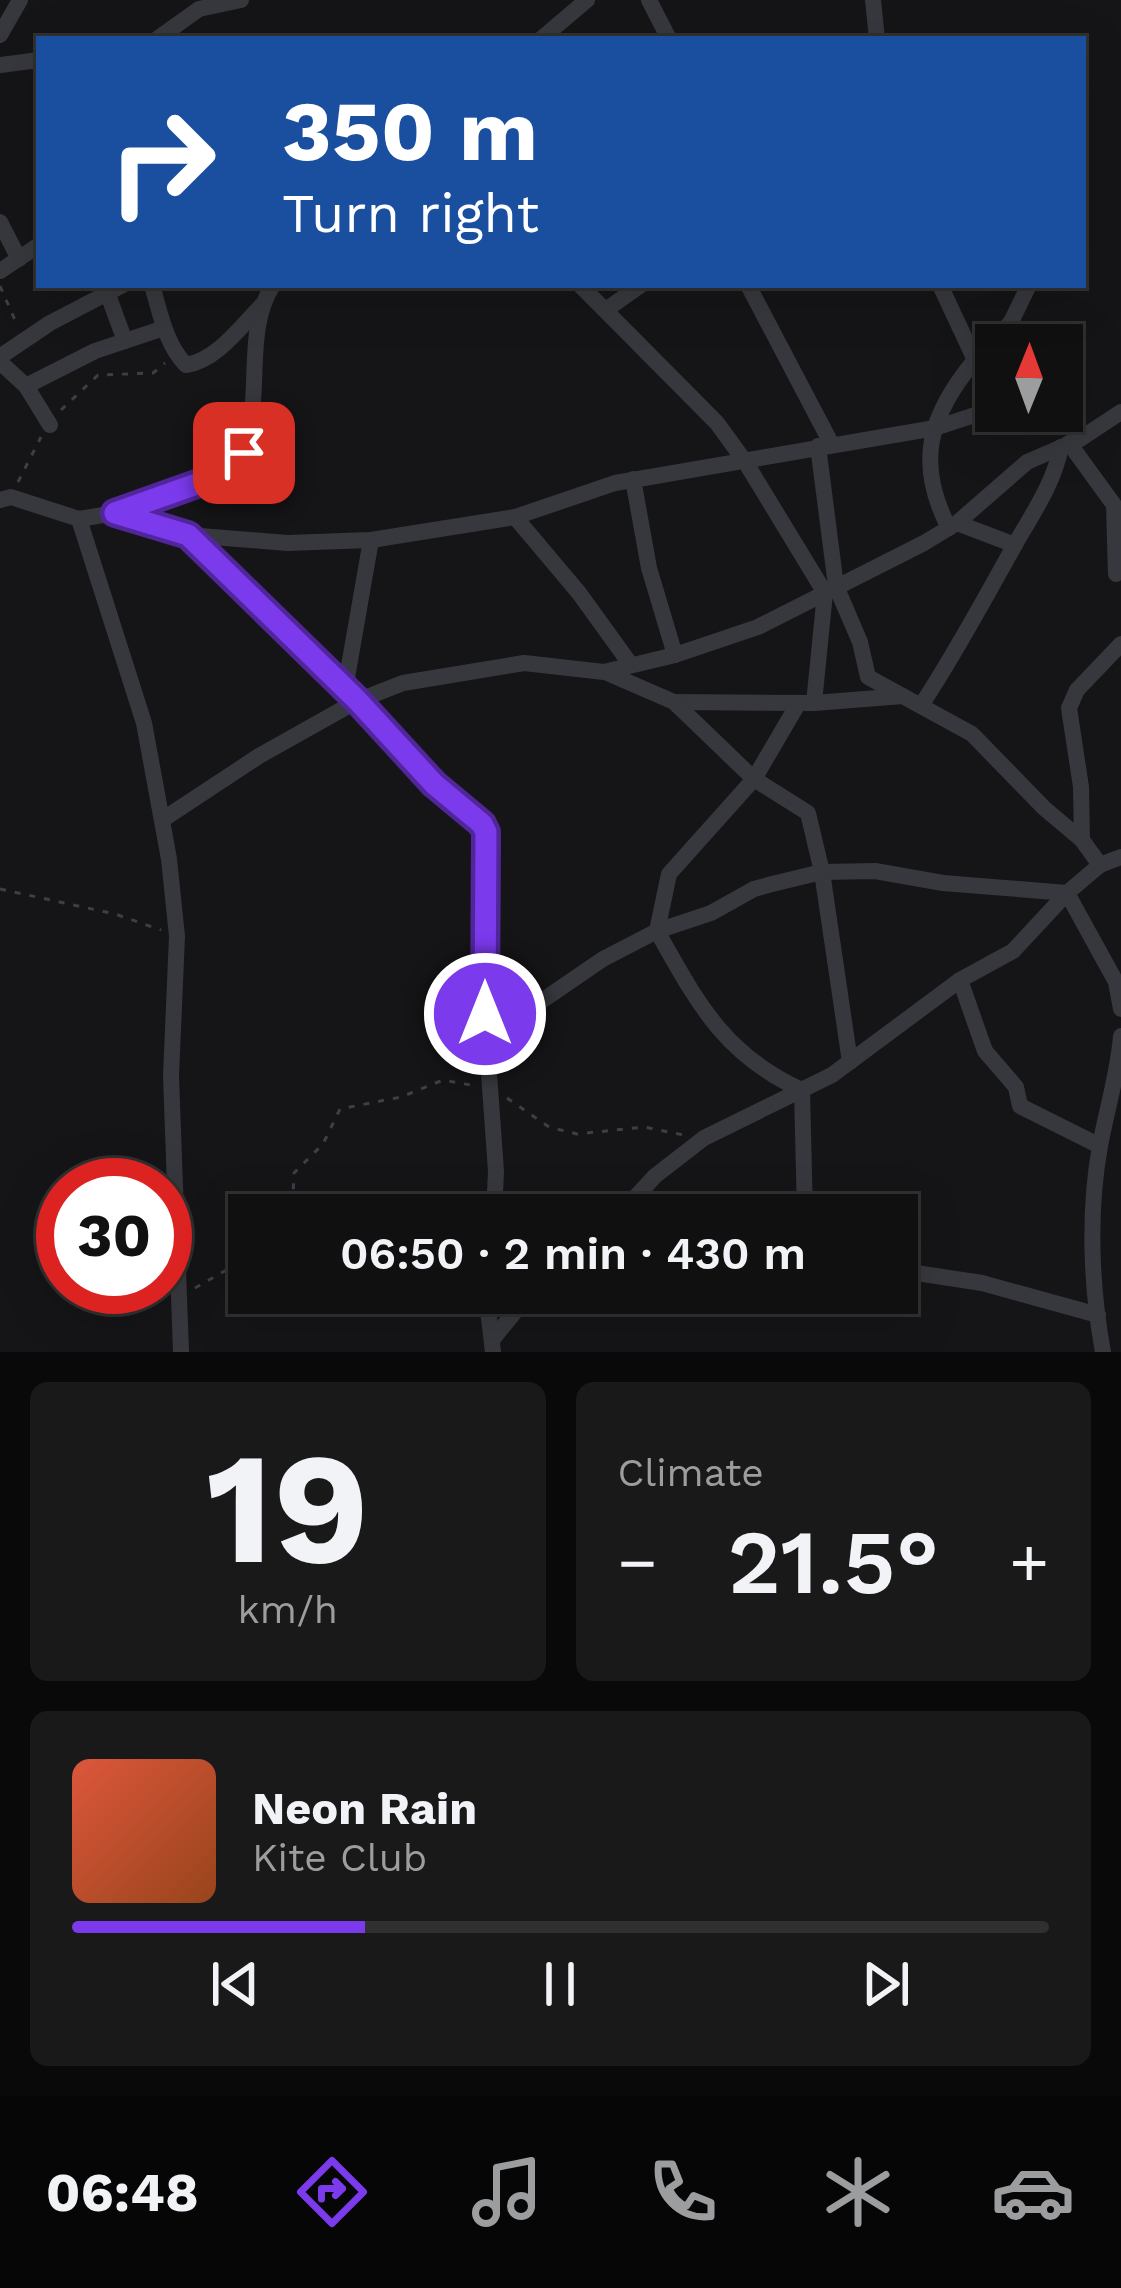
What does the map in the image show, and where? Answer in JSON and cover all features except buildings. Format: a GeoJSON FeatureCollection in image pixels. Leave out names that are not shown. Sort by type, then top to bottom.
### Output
{"type":"FeatureCollection","features":[{"type":"Feature","properties":{"kind":"street"},"geometry":{"type":"LineString","coordinates":[[0,35],[20,0]]}},
{"type":"Feature","properties":{"kind":"street"},"geometry":{"type":"LineString","coordinates":[[161,36],[200,9],[242,0]]}},
{"type":"Feature","properties":{"kind":"street"},"geometry":{"type":"LineString","coordinates":[[545,36],[587,0]]}},
{"type":"Feature","properties":{"kind":"street"},"geometry":{"type":"LineString","coordinates":[[650,0],[668,36]]}},
{"type":"Feature","properties":{"kind":"street"},"geometry":{"type":"LineString","coordinates":[[873,0],[877,36]]}},
{"type":"Feature","properties":{"kind":"street"},"geometry":{"type":"LineString","coordinates":[[0,64],[36,60]]}},
{"type":"Feature","properties":{"kind":"street"},"geometry":{"type":"LineString","coordinates":[[0,222],[19,260]]}},
{"type":"Feature","properties":{"kind":"street"},"geometry":{"type":"LineString","coordinates":[[0,271],[36,247]]}},
{"type":"Feature","properties":{"kind":"street"},"geometry":{"type":"LineString","coordinates":[[50,425],[26,386],[2,364],[1,356],[115,288],[125,341]]}},
{"type":"Feature","properties":{"kind":"street"},"geometry":{"type":"LineString","coordinates":[[153,288],[164,328],[183,364],[196,364],[217,350],[262,305],[271,288]]}},
{"type":"Feature","properties":{"kind":"street"},"geometry":{"type":"LineString","coordinates":[[583,288],[717,423],[831,589],[860,642],[868,676],[972,734],[1082,840],[1100,865]]}},
{"type":"Feature","properties":{"kind":"street"},"geometry":{"type":"LineString","coordinates":[[607,310],[636,288]]}},
{"type":"Feature","properties":{"kind":"street"},"geometry":{"type":"LineString","coordinates":[[749,288],[824,444],[831,589],[806,704],[754,779],[669,874],[657,932],[708,1016],[742,1054],[767,1074],[802,1090]]}},
{"type":"Feature","properties":{"kind":"street"},"geometry":{"type":"LineString","coordinates":[[941,288],[975,360],[949,393],[935,428],[930,484],[953,525],[1015,545]]}},
{"type":"Feature","properties":{"kind":"street"},"geometry":{"type":"LineString","coordinates":[[1009,324],[1028,288]]}},
{"type":"Feature","properties":{"kind":"street"},"geometry":{"type":"LineString","coordinates":[[5,498],[79,519],[115,513],[234,468],[249,437],[262,305]]}},
{"type":"Feature","properties":{"kind":"street"},"geometry":{"type":"LineString","coordinates":[[26,386],[65,364],[164,328]]}},
{"type":"Feature","properties":{"kind":"street"},"geometry":{"type":"LineString","coordinates":[[604,672],[758,627],[953,525],[1027,462],[1121,412]]}},
{"type":"Feature","properties":{"kind":"street"},"geometry":{"type":"LineString","coordinates":[[115,513],[188,535],[287,543],[371,540],[514,517],[634,479],[935,428],[975,415]]}},
{"type":"Feature","properties":{"kind":"street"},"geometry":{"type":"LineString","coordinates":[[1066,432],[1114,505],[1119,578]]}},
{"type":"Feature","properties":{"kind":"street"},"geometry":{"type":"LineString","coordinates":[[922,704],[979,614],[1070,443]]}},
{"type":"Feature","properties":{"kind":"street"},"geometry":{"type":"LineString","coordinates":[[634,479],[649,568],[675,655]]}},
{"type":"Feature","properties":{"kind":"street"},"geometry":{"type":"LineString","coordinates":[[514,517],[579,593],[631,665]]}},
{"type":"Feature","properties":{"kind":"street"},"geometry":{"type":"LineString","coordinates":[[79,519],[144,722],[162,820],[177,936],[171,1076],[174,1158]]}},
{"type":"Feature","properties":{"kind":"street"},"geometry":{"type":"LineString","coordinates":[[188,535],[434,784],[484,828],[495,1194]]}},
{"type":"Feature","properties":{"kind":"street"},"geometry":{"type":"LineString","coordinates":[[351,695],[371,540]]}},
{"type":"Feature","properties":{"kind":"street"},"geometry":{"type":"LineString","coordinates":[[1082,840],[1082,787],[1069,708],[1077,690],[1121,644]]}},
{"type":"Feature","properties":{"kind":"street"},"geometry":{"type":"LineString","coordinates":[[162,820],[351,695],[524,663],[604,672],[674,702],[754,779],[808,812],[822,872],[850,1062]]}},
{"type":"Feature","properties":{"kind":"street"},"geometry":{"type":"LineString","coordinates":[[674,702],[806,704],[904,696]]}},
{"type":"Feature","properties":{"kind":"street"},"geometry":{"type":"LineString","coordinates":[[638,1194],[704,1138],[850,1062],[960,980],[1013,951],[1067,893],[1100,865],[1121,856]]}},
{"type":"Feature","properties":{"kind":"street"},"geometry":{"type":"LineString","coordinates":[[487,1046],[520,1015],[603,958],[710,914],[754,889],[822,872],[875,871],[943,883],[1067,893]]}},
{"type":"Feature","properties":{"kind":"street"},"geometry":{"type":"LineString","coordinates":[[1067,893],[1118,982],[1121,1009]]}},
{"type":"Feature","properties":{"kind":"street"},"geometry":{"type":"LineString","coordinates":[[960,980],[985,1051],[1016,1087],[1020,1106],[1100,1146]]}},
{"type":"Feature","properties":{"kind":"street"},"geometry":{"type":"LineString","coordinates":[[1103,1352],[1093,1224],[1100,1146],[1115,1090],[1121,1036]]}},
{"type":"Feature","properties":{"kind":"street"},"geometry":{"type":"LineString","coordinates":[[802,1090],[804,1194]]}},
{"type":"Feature","properties":{"kind":"street"},"geometry":{"type":"LineString","coordinates":[[918,1273],[982,1282],[1098,1315]]}},
{"type":"Feature","properties":{"kind":"street"},"geometry":{"type":"LineString","coordinates":[[179,1314],[181,1352]]}},
{"type":"Feature","properties":{"kind":"street"},"geometry":{"type":"LineString","coordinates":[[489,1314],[493,1346]]}},
{"type":"Feature","properties":{"kind":"street"},"geometry":{"type":"LineString","coordinates":[[493,1346],[514,1314]]}},
{"type":"Feature","properties":{"kind":"path"},"geometry":{"type":"LineString","coordinates":[[0,286],[23,340]]}},
{"type":"Feature","properties":{"kind":"path"},"geometry":{"type":"LineString","coordinates":[[5,498],[64,405],[98,375],[153,373],[176,354]]}},
{"type":"Feature","properties":{"kind":"path"},"geometry":{"type":"LineString","coordinates":[[0,889],[116,914],[177,936]]}},
{"type":"Feature","properties":{"kind":"path"},"geometry":{"type":"LineString","coordinates":[[292,1194],[294,1173],[323,1144],[340,1109],[401,1097],[442,1080],[490,1088],[549,1126],[577,1134],[644,1127],[704,1138]]}},
{"type":"Feature","properties":{"kind":"path"},"geometry":{"type":"LineString","coordinates":[[192,1290],[228,1268]]}},
{"type":"Feature","properties":{"kind":"route"},"geometry":{"type":"LineString","coordinates":[[244,453],[222,475],[115,513],[188,535],[357,700],[434,784],[482,824],[486,832],[485,1014]]}}]}
